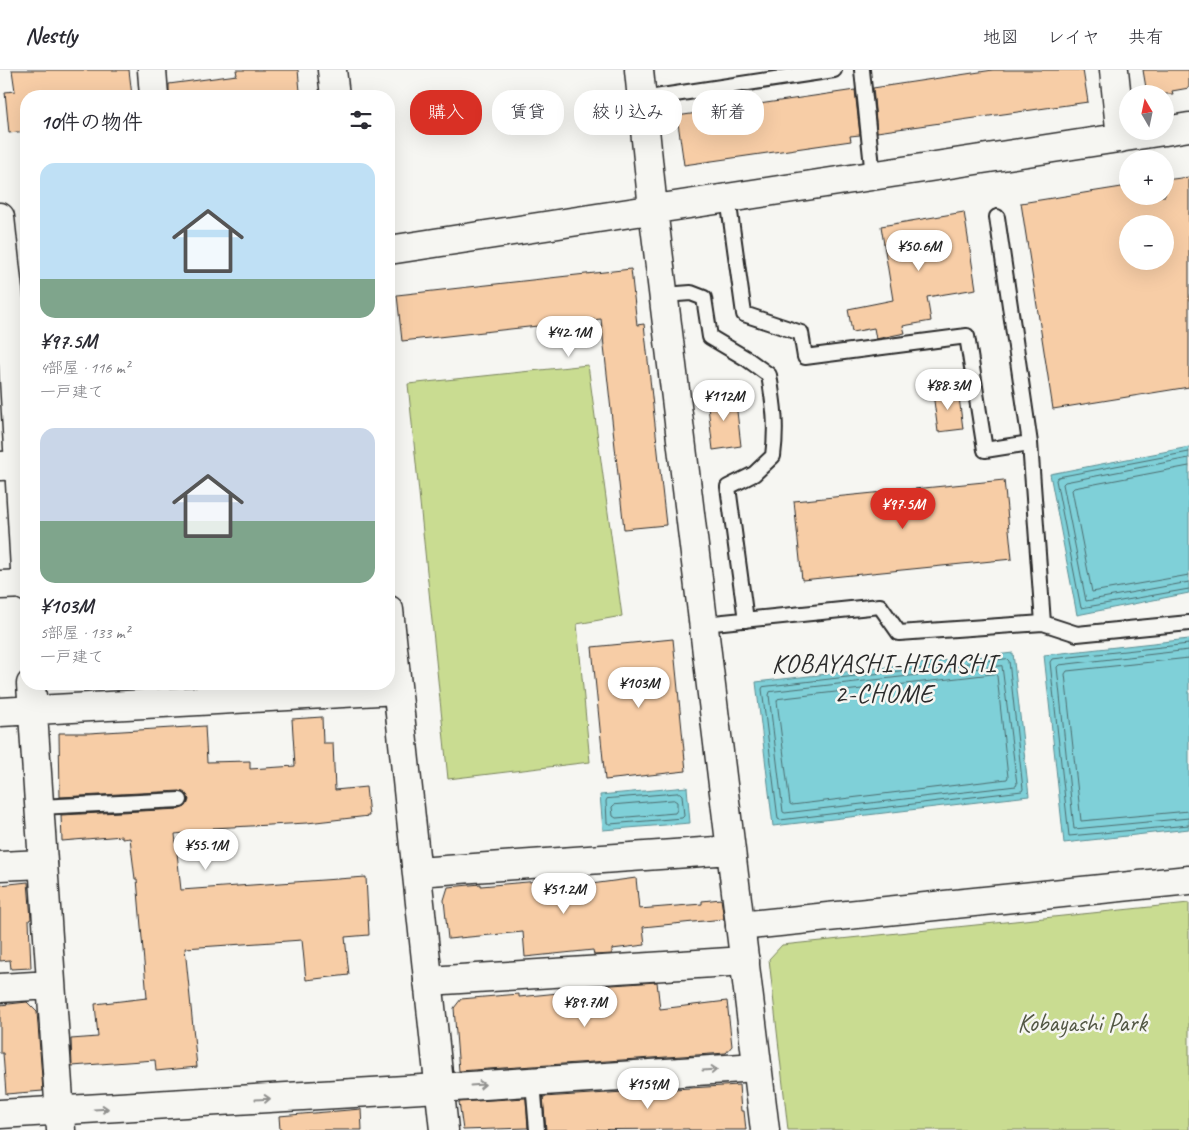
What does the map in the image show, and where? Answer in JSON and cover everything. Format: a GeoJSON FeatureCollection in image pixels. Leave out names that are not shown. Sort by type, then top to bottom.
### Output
{"type":"FeatureCollection","features":[{"type":"Feature","properties":{"kind":"street"},"geometry":{"type":"LineString","coordinates":[[152,70],[154,90]]}},
{"type":"Feature","properties":{"kind":"street"},"geometry":{"type":"LineString","coordinates":[[332,70],[334,90]]}},
{"type":"Feature","properties":{"kind":"street"},"geometry":{"type":"LineString","coordinates":[[639,70],[641,90]]}},
{"type":"Feature","properties":{"kind":"street"},"geometry":{"type":"LineString","coordinates":[[1114,70],[1119,119]]}},
{"type":"Feature","properties":{"kind":"street"},"geometry":{"type":"LineString","coordinates":[[1174,130],[1189,128]]}},
{"type":"Feature","properties":{"kind":"street"},"geometry":{"type":"LineString","coordinates":[[646,135],[765,1130]]}},
{"type":"Feature","properties":{"kind":"street"},"geometry":{"type":"LineString","coordinates":[[395,249],[1119,138]]}},
{"type":"Feature","properties":{"kind":"street"},"geometry":{"type":"LineString","coordinates":[[0,217],[12,309],[15,466],[20,520]]}},
{"type":"Feature","properties":{"kind":"street"},"geometry":{"type":"LineString","coordinates":[[0,585],[20,585]]}},
{"type":"Feature","properties":{"kind":"street"},"geometry":{"type":"LineString","coordinates":[[395,670],[444,1130]]}},
{"type":"Feature","properties":{"kind":"street"},"geometry":{"type":"LineString","coordinates":[[0,712],[32,697],[397,690]]}},
{"type":"Feature","properties":{"kind":"street"},"geometry":{"type":"LineString","coordinates":[[32,697],[60,1121]]}},
{"type":"Feature","properties":{"kind":"street"},"geometry":{"type":"LineString","coordinates":[[417,872],[731,850]]}},
{"type":"Feature","properties":{"kind":"street"},"geometry":{"type":"LineString","coordinates":[[0,866],[43,864]]}},
{"type":"Feature","properties":{"kind":"street"},"geometry":{"type":"LineString","coordinates":[[740,926],[1189,880]]}},
{"type":"Feature","properties":{"kind":"street"},"geometry":{"type":"LineString","coordinates":[[428,981],[744,961]]}},
{"type":"Feature","properties":{"kind":"street"},"geometry":{"type":"LineString","coordinates":[[0,988],[51,985]]}},
{"type":"Feature","properties":{"kind":"street"},"geometry":{"type":"LineString","coordinates":[[0,1114],[60,1121],[439,1088],[757,1067]]}},
{"type":"Feature","properties":{"kind":"lane"},"geometry":{"type":"LineString","coordinates":[[682,93],[834,70]]}},
{"type":"Feature","properties":{"kind":"lane"},"geometry":{"type":"LineString","coordinates":[[862,70],[874,176]]}},
{"type":"Feature","properties":{"kind":"lane"},"geometry":{"type":"LineString","coordinates":[[728,198],[744,314],[801,333],[805,357],[967,336],[985,450],[1030,443]]}},
{"type":"Feature","properties":{"kind":"lane"},"geometry":{"type":"LineString","coordinates":[[997,217],[1030,443],[1043,623]]}},
{"type":"Feature","properties":{"kind":"lane"},"geometry":{"type":"LineString","coordinates":[[664,295],[691,293],[704,298],[710,337],[747,359],[769,375],[776,434],[774,456],[754,474],[728,487],[746,620]]}},
{"type":"Feature","properties":{"kind":"lane"},"geometry":{"type":"LineString","coordinates":[[704,624],[880,606],[899,633],[1043,623],[1077,634],[1189,623]]}},
{"type":"Feature","properties":{"kind":"lane"},"geometry":{"type":"LineString","coordinates":[[39,806],[180,800]]}},
{"type":"Feature","properties":{"kind":"lane"},"geometry":{"type":"LineString","coordinates":[[533,1082],[537,1130]]}},
{"type":"Feature","properties":{"kind":"green space"},"geometry":{"type":"Polygon","coordinates":[[[588,365],[622,616],[577,624],[590,762],[448,779],[408,384],[588,365]]]}},
{"type":"Feature","properties":{"kind":"green space","name":"Kobayashi Park"},"geometry":{"type":"Polygon","coordinates":[[[1189,903],[1189,1130],[788,1130],[769,959],[782,945],[1189,903]]]}},
{"type":"Feature","properties":{"kind":"water"},"geometry":{"type":"Polygon","coordinates":[[[1189,447],[1189,593],[1077,615],[1050,474],[1189,447]]]}},
{"type":"Feature","properties":{"kind":"water"},"geometry":{"type":"Polygon","coordinates":[[[1189,639],[1189,829],[1064,843],[1044,655],[1189,639]]]}},
{"type":"Feature","properties":{"kind":"water"},"geometry":{"type":"Polygon","coordinates":[[[1013,653],[1029,796],[773,826],[756,682],[1013,653]]]}},
{"type":"Feature","properties":{"kind":"water"},"geometry":{"type":"Polygon","coordinates":[[[687,787],[690,823],[603,830],[600,795],[687,787]]]}},
{"type":"Feature","properties":{"kind":"building"},"geometry":{"type":"Polygon","coordinates":[[[12,70],[129,70],[131,90],[20,90],[20,132],[9,133],[5,92],[15,91],[12,70]]]}},
{"type":"Feature","properties":{"kind":"building"},"geometry":{"type":"Polygon","coordinates":[[[236,70],[298,70],[300,90],[169,90],[169,84],[237,75],[236,70]]]}},
{"type":"Feature","properties":{"kind":"building"},"geometry":{"type":"Polygon","coordinates":[[[993,70],[1083,70],[1088,102],[877,132],[873,88],[993,70]]]}},
{"type":"Feature","properties":{"kind":"building"},"geometry":{"type":"Polygon","coordinates":[[[1143,70],[1189,70],[1189,88],[1174,91],[1174,85],[1146,85],[1143,70]]]}},
{"type":"Feature","properties":{"kind":"building"},"geometry":{"type":"Polygon","coordinates":[[[855,90],[860,135],[850,136],[851,141],[684,165],[680,135],[682,135],[682,115],[692,114],[692,135],[764,135],[764,103],[855,90]]]}},
{"type":"Feature","properties":{"kind":"building"},"geometry":{"type":"Polygon","coordinates":[[[1189,177],[1189,387],[1053,409],[1021,203],[1119,187],[1119,205],[1174,205],[1174,179],[1189,177]]]}},
{"type":"Feature","properties":{"kind":"building"},"geometry":{"type":"Polygon","coordinates":[[[964,212],[976,289],[927,297],[931,321],[903,326],[905,333],[876,339],[874,328],[852,332],[848,309],[893,300],[881,226],[964,212]]]}},
{"type":"Feature","properties":{"kind":"building"},"geometry":{"type":"Polygon","coordinates":[[[631,269],[637,325],[644,324],[666,525],[624,529],[601,319],[402,341],[397,295],[631,269]]]}},
{"type":"Feature","properties":{"kind":"building"},"geometry":{"type":"Polygon","coordinates":[[[958,389],[963,429],[938,432],[933,393],[958,389]]]}},
{"type":"Feature","properties":{"kind":"building"},"geometry":{"type":"Polygon","coordinates":[[[735,394],[741,446],[713,450],[707,398],[735,394]]]}},
{"type":"Feature","properties":{"kind":"building"},"geometry":{"type":"Polygon","coordinates":[[[1004,480],[1012,559],[802,580],[794,501],[1004,480]]]}},
{"type":"Feature","properties":{"kind":"building"},"geometry":{"type":"Polygon","coordinates":[[[673,639],[686,771],[605,780],[592,647],[673,639]]]}},
{"type":"Feature","properties":{"kind":"building"},"geometry":{"type":"Polygon","coordinates":[[[322,717],[323,743],[333,743],[335,790],[366,787],[369,816],[307,823],[213,828],[214,830],[175,834],[181,890],[366,877],[369,935],[345,937],[349,975],[306,980],[302,940],[185,948],[197,1067],[156,1071],[155,1060],[72,1066],[71,1039],[98,1037],[95,1004],[147,998],[137,879],[135,879],[130,838],[122,839],[122,836],[62,841],[61,815],[180,809],[185,807],[189,800],[187,795],[180,791],[60,797],[59,733],[205,726],[207,762],[250,761],[250,769],[295,766],[292,719],[322,717]]]}},
{"type":"Feature","properties":{"kind":"building"},"geometry":{"type":"Polygon","coordinates":[[[583,878],[584,885],[636,878],[639,909],[702,904],[702,901],[721,899],[724,919],[643,927],[645,945],[612,949],[612,954],[594,955],[593,950],[525,957],[523,932],[448,939],[444,900],[448,887],[551,880],[551,882],[583,878]]]}},
{"type":"Feature","properties":{"kind":"building"},"geometry":{"type":"Polygon","coordinates":[[[28,882],[31,919],[29,920],[31,968],[11,969],[10,960],[0,961],[0,885],[28,882]]]}},
{"type":"Feature","properties":{"kind":"building"},"geometry":{"type":"Polygon","coordinates":[[[657,982],[660,1009],[727,1001],[732,1046],[726,1053],[459,1071],[454,1008],[461,999],[519,994],[519,997],[598,989],[597,986],[657,982]]]}},
{"type":"Feature","properties":{"kind":"building"},"geometry":{"type":"Polygon","coordinates":[[[27,1002],[37,1012],[43,1091],[6,1094],[3,1053],[0,1053],[0,1005],[27,1002]]]}},
{"type":"Feature","properties":{"kind":"building"},"geometry":{"type":"Polygon","coordinates":[[[739,1085],[741,1111],[744,1111],[746,1130],[546,1130],[543,1097],[739,1085]]]}},
{"type":"Feature","properties":{"kind":"building"},"geometry":{"type":"Polygon","coordinates":[[[526,1098],[528,1128],[463,1130],[459,1102],[526,1098]]]}},
{"type":"Feature","properties":{"kind":"building"},"geometry":{"type":"Polygon","coordinates":[[[361,1109],[362,1130],[280,1130],[279,1116],[361,1109]]]}},
{"type":"Feature","properties":{"kind":"district","name":"KOBAYASHI-HIGASHI 2-CHOME"},"geometry":{"type":"Point","coordinates":[884,678]}}]}
